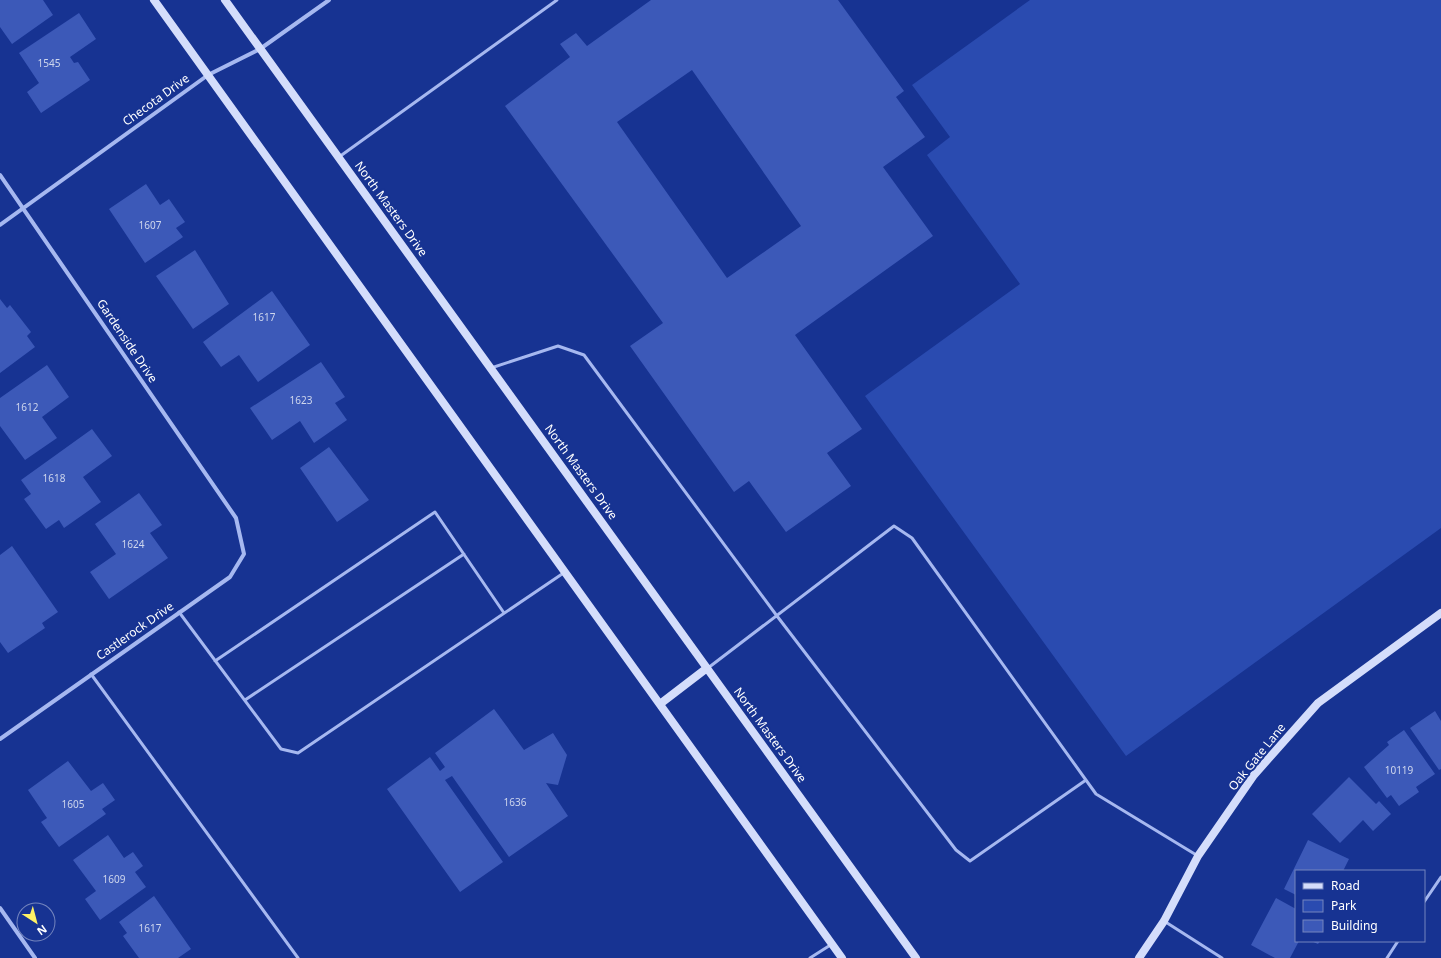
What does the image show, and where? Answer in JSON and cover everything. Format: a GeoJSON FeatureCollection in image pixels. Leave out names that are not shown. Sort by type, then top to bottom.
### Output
{"type":"FeatureCollection","features":[{"type":"Feature","properties":{"kind":"main road"},"geometry":{"type":"LineString","coordinates":[[154,0],[842,958]]}},
{"type":"Feature","properties":{"kind":"main road","name":"North Masters Drive"},"geometry":{"type":"LineString","coordinates":[[225,0],[916,958]]}},
{"type":"Feature","properties":{"kind":"main road","name":"Oak Gate Lane"},"geometry":{"type":"LineString","coordinates":[[1139,958],[1164,920],[1198,856],[1254,775],[1318,703],[1441,612]]}},
{"type":"Feature","properties":{"kind":"main road"},"geometry":{"type":"LineString","coordinates":[[660,704],[708,668]]}},
{"type":"Feature","properties":{"kind":"street","name":"Checota Drive"},"geometry":{"type":"LineString","coordinates":[[0,225],[208,75],[260,48],[329,0]]}},
{"type":"Feature","properties":{"kind":"street","name":"Gardenside Drive"},"geometry":{"type":"LineString","coordinates":[[0,175],[236,518]]}},
{"type":"Feature","properties":{"kind":"street","name":"Castlerock Drive"},"geometry":{"type":"LineString","coordinates":[[0,739],[230,576],[244,554],[236,518]]}},
{"type":"Feature","properties":{"kind":"street"},"geometry":{"type":"LineString","coordinates":[[0,908],[35,958]]}},
{"type":"Feature","properties":{"kind":"lane"},"geometry":{"type":"LineString","coordinates":[[339,157],[557,0]]}},
{"type":"Feature","properties":{"kind":"lane"},"geometry":{"type":"LineString","coordinates":[[491,368],[558,346],[584,355],[776,616],[956,850],[970,861],[1086,780]]}},
{"type":"Feature","properties":{"kind":"lane"},"geometry":{"type":"LineString","coordinates":[[216,661],[435,512],[504,613]]}},
{"type":"Feature","properties":{"kind":"lane"},"geometry":{"type":"LineString","coordinates":[[708,668],[894,526],[912,538],[1096,794],[1198,856]]}},
{"type":"Feature","properties":{"kind":"lane"},"geometry":{"type":"LineString","coordinates":[[244,700],[464,554]]}},
{"type":"Feature","properties":{"kind":"lane"},"geometry":{"type":"LineString","coordinates":[[179,612],[281,749],[298,752],[565,572]]}},
{"type":"Feature","properties":{"kind":"lane"},"geometry":{"type":"LineString","coordinates":[[91,674],[298,958]]}},
{"type":"Feature","properties":{"kind":"lane"},"geometry":{"type":"LineString","coordinates":[[1425,901],[1441,877]]}},
{"type":"Feature","properties":{"kind":"lane"},"geometry":{"type":"LineString","coordinates":[[1164,920],[1222,958]]}},
{"type":"Feature","properties":{"kind":"lane"},"geometry":{"type":"LineString","coordinates":[[1387,958],[1397,942]]}},
{"type":"Feature","properties":{"kind":"lane"},"geometry":{"type":"LineString","coordinates":[[810,958],[832,944]]}},
{"type":"Feature","properties":{"kind":"green space"},"geometry":{"type":"Polygon","coordinates":[[[1030,0],[1441,0],[1441,528],[1126,756],[865,396],[1020,284],[927,155],[950,137],[912,85],[1030,0]]]}},
{"type":"Feature","properties":{"kind":"building"},"geometry":{"type":"Polygon","coordinates":[[[0,0],[43,0],[53,15],[12,44],[0,27],[0,0]]]}},
{"type":"Feature","properties":{"kind":"building"},"geometry":{"type":"Polygon","coordinates":[[[651,0],[838,0],[904,91],[896,97],[925,137],[883,167],[933,236],[795,335],[862,429],[827,453],[851,486],[786,532],[749,481],[734,492],[630,346],[663,323],[505,106],[570,57],[560,44],[576,33],[587,46],[651,0]],[[692,70],[617,122],[727,278],[801,226],[692,70]]]}},
{"type":"Feature","properties":{"kind":"building"},"geometry":{"type":"Polygon","coordinates":[[[79,13],[96,39],[70,57],[74,63],[78,62],[90,80],[41,113],[27,92],[39,83],[19,53],[79,13]]]}},
{"type":"Feature","properties":{"kind":"building"},"geometry":{"type":"Polygon","coordinates":[[[146,184],[160,205],[169,199],[185,222],[176,228],[183,237],[145,263],[109,209],[146,184]]]}},
{"type":"Feature","properties":{"kind":"building"},"geometry":{"type":"Polygon","coordinates":[[[195,250],[229,304],[193,329],[156,276],[195,250]]]}},
{"type":"Feature","properties":{"kind":"building"},"geometry":{"type":"Polygon","coordinates":[[[272,291],[310,345],[258,382],[239,355],[221,367],[203,342],[272,291]]]}},
{"type":"Feature","properties":{"kind":"building"},"geometry":{"type":"Polygon","coordinates":[[[0,299],[7,308],[10,305],[31,332],[27,336],[35,347],[0,373],[0,299]]]}},
{"type":"Feature","properties":{"kind":"building"},"geometry":{"type":"Polygon","coordinates":[[[321,362],[345,397],[335,403],[347,420],[314,443],[300,421],[272,440],[250,408],[321,362]]]}},
{"type":"Feature","properties":{"kind":"building"},"geometry":{"type":"Polygon","coordinates":[[[47,365],[69,397],[42,417],[57,438],[25,460],[0,426],[0,398],[47,365]]]}},
{"type":"Feature","properties":{"kind":"building"},"geometry":{"type":"Polygon","coordinates":[[[92,429],[112,456],[83,477],[101,502],[64,528],[59,520],[46,529],[24,499],[31,494],[21,480],[92,429]]]}},
{"type":"Feature","properties":{"kind":"building"},"geometry":{"type":"Polygon","coordinates":[[[329,447],[369,500],[337,522],[300,468],[329,447]]]}},
{"type":"Feature","properties":{"kind":"building"},"geometry":{"type":"Polygon","coordinates":[[[139,493],[162,525],[150,533],[168,558],[109,599],[90,572],[116,554],[95,524],[139,493]]]}},
{"type":"Feature","properties":{"kind":"building"},"geometry":{"type":"Polygon","coordinates":[[[12,546],[58,612],[42,623],[45,628],[8,653],[0,642],[0,555],[12,546]]]}},
{"type":"Feature","properties":{"kind":"building"},"geometry":{"type":"Polygon","coordinates":[[[494,709],[524,750],[553,733],[567,755],[558,785],[546,783],[568,816],[509,857],[452,776],[445,780],[503,862],[460,892],[387,789],[430,757],[440,771],[445,767],[435,753],[494,709]]]}},
{"type":"Feature","properties":{"kind":"building"},"geometry":{"type":"Polygon","coordinates":[[[1435,711],[1441,721],[1441,769],[1439,770],[1410,728],[1435,711]]]}},
{"type":"Feature","properties":{"kind":"building"},"geometry":{"type":"Polygon","coordinates":[[[1404,730],[1435,774],[1416,787],[1419,792],[1399,806],[1391,795],[1387,798],[1364,767],[1389,745],[1387,742],[1404,730]]]}},
{"type":"Feature","properties":{"kind":"building"},"geometry":{"type":"Polygon","coordinates":[[[68,761],[91,791],[103,783],[115,800],[102,809],[106,814],[59,847],[41,822],[47,818],[28,790],[68,761]]]}},
{"type":"Feature","properties":{"kind":"building"},"geometry":{"type":"Polygon","coordinates":[[[1349,777],[1376,804],[1379,801],[1391,814],[1373,831],[1363,820],[1340,843],[1312,814],[1349,777]]]}},
{"type":"Feature","properties":{"kind":"building"},"geometry":{"type":"Polygon","coordinates":[[[108,835],[124,858],[133,852],[143,866],[135,872],[146,887],[100,920],[85,899],[96,891],[73,860],[108,835]]]}},
{"type":"Feature","properties":{"kind":"building"},"geometry":{"type":"Polygon","coordinates":[[[1308,840],[1349,859],[1344,870],[1295,870],[1295,894],[1284,889],[1308,840]]]}},
{"type":"Feature","properties":{"kind":"building"},"geometry":{"type":"Polygon","coordinates":[[[154,896],[191,949],[178,958],[139,958],[123,936],[127,933],[119,922],[154,896]]]}},
{"type":"Feature","properties":{"kind":"building"},"geometry":{"type":"Polygon","coordinates":[[[1276,898],[1295,908],[1295,942],[1298,942],[1290,958],[1275,958],[1251,945],[1276,898]]]}}]}
